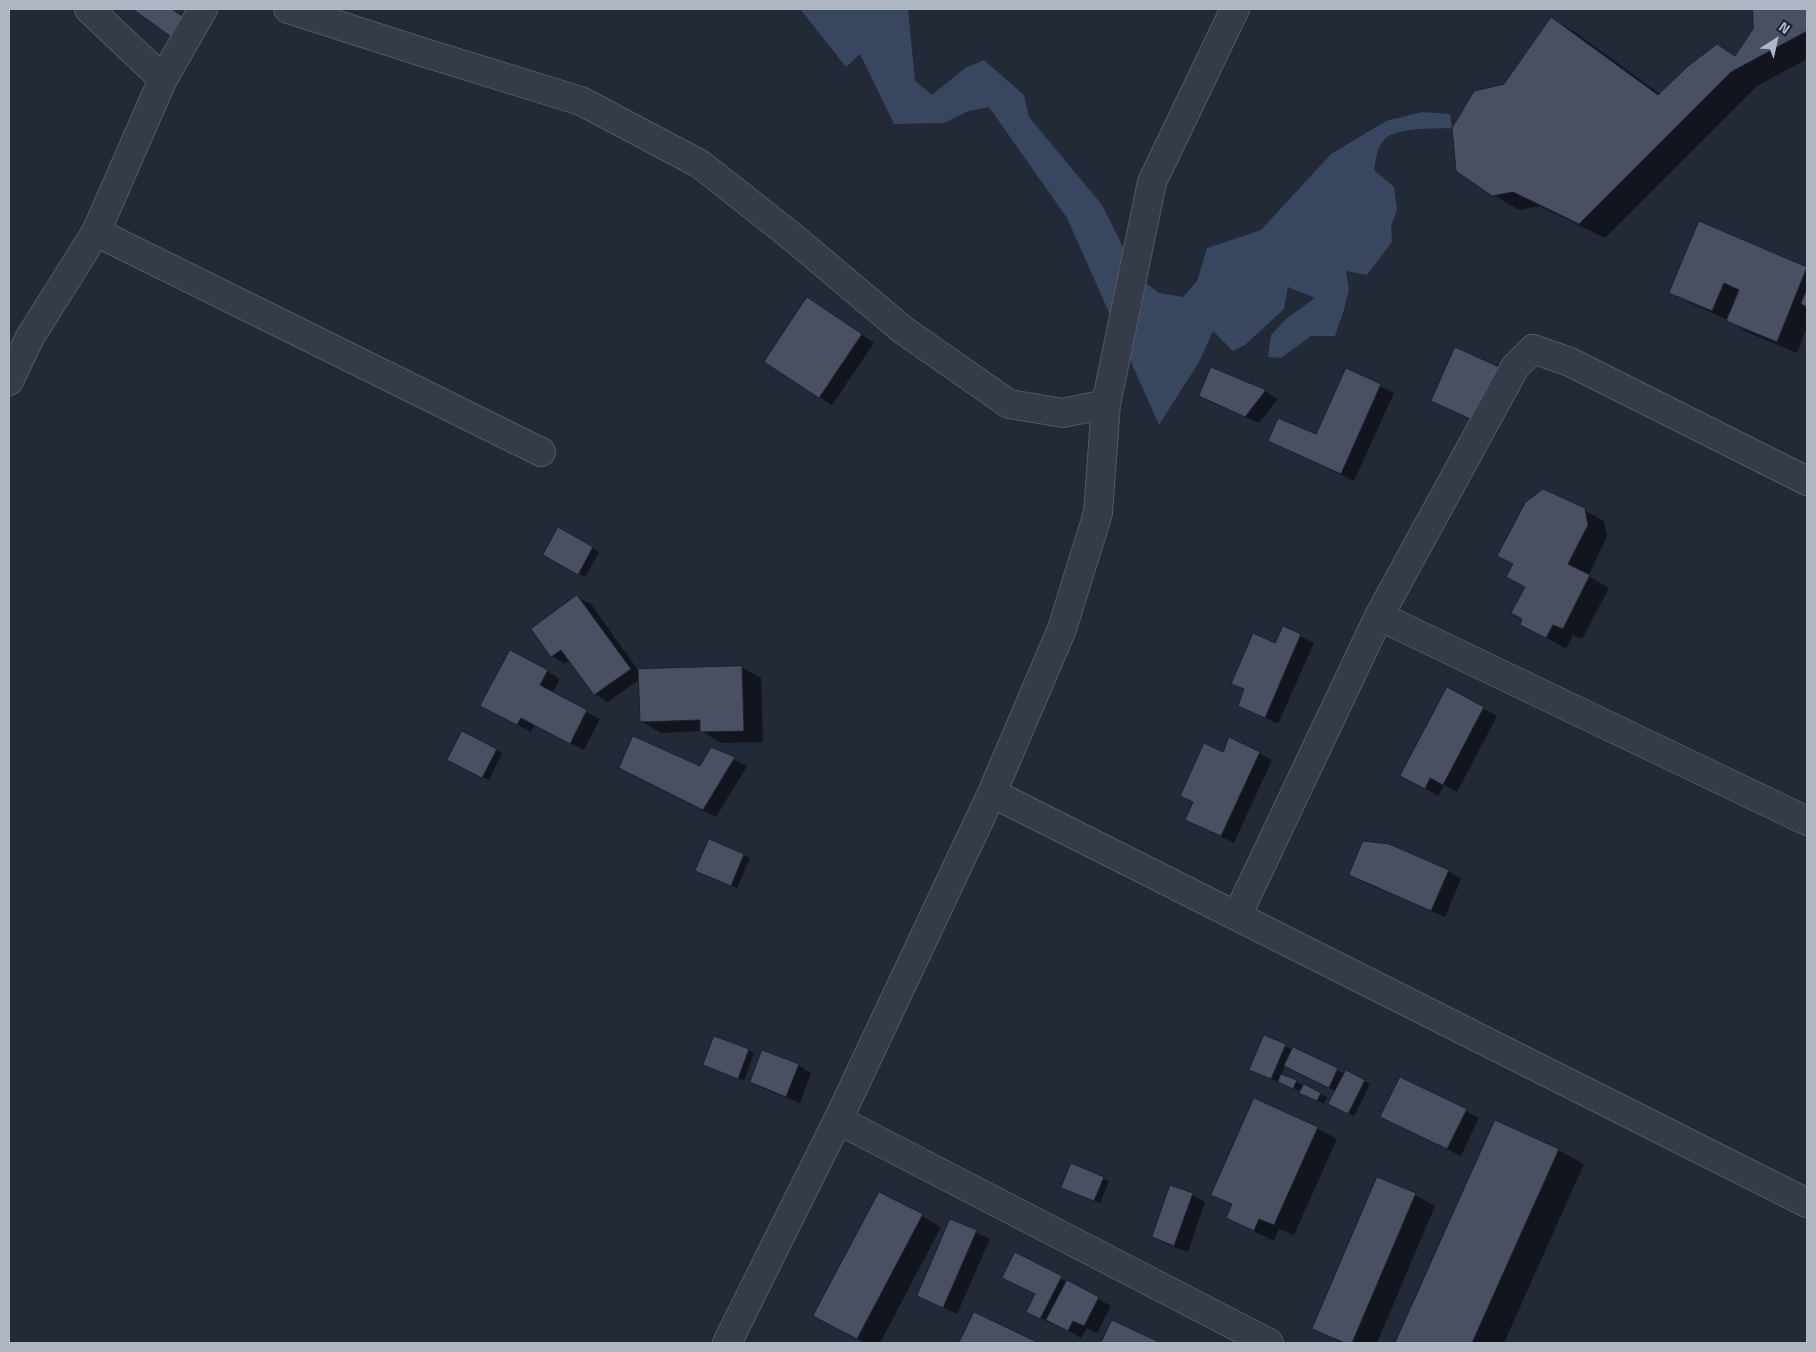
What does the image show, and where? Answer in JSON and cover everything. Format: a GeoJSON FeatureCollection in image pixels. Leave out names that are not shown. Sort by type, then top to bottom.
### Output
{"type":"FeatureCollection","features":[{"type":"Feature","properties":{"kind":"street"},"geometry":{"type":"LineString","coordinates":[[89,9],[163,79]]}},
{"type":"Feature","properties":{"kind":"street"},"geometry":{"type":"LineString","coordinates":[[9,381],[30,337],[96,232],[163,79],[203,9]]}},
{"type":"Feature","properties":{"kind":"street"},"geometry":{"type":"LineString","coordinates":[[288,9],[419,52],[581,101],[700,164],[790,235],[903,330],[1009,404],[1063,413],[1106,404]]}},
{"type":"Feature","properties":{"kind":"street"},"geometry":{"type":"LineString","coordinates":[[727,1343],[838,1120],[992,793],[1062,628],[1098,513],[1106,404],[1152,182],[1235,9]]}},
{"type":"Feature","properties":{"kind":"street"},"geometry":{"type":"LineString","coordinates":[[96,232],[541,452]]}},
{"type":"Feature","properties":{"kind":"street"},"geometry":{"type":"LineString","coordinates":[[1237,916],[1379,616],[1515,367],[1533,349],[1570,362],[1807,481]]}},
{"type":"Feature","properties":{"kind":"street"},"geometry":{"type":"LineString","coordinates":[[1379,616],[1807,821]]}},
{"type":"Feature","properties":{"kind":"street"},"geometry":{"type":"LineString","coordinates":[[992,793],[1807,1203]]}},
{"type":"Feature","properties":{"kind":"street"},"geometry":{"type":"LineString","coordinates":[[838,1120],[1269,1343]]}},
{"type":"Feature","properties":{"kind":"water"},"geometry":{"type":"Polygon","coordinates":[[[800,9],[908,9],[915,81],[932,95],[965,68],[984,60],[1024,95],[1029,117],[1102,205],[1138,277],[1159,293],[1183,297],[1197,281],[1207,248],[1261,230],[1331,154],[1386,121],[1422,112],[1450,114],[1452,128],[1406,131],[1389,136],[1382,143],[1377,154],[1374,170],[1394,187],[1397,210],[1391,227],[1392,242],[1367,275],[1346,271],[1349,289],[1335,336],[1311,336],[1281,358],[1268,357],[1271,335],[1286,319],[1315,298],[1288,287],[1284,309],[1245,345],[1233,351],[1213,331],[1199,362],[1159,425],[1067,218],[989,107],[969,111],[944,123],[894,124],[860,54],[846,67],[800,9]]]}},
{"type":"Feature","properties":{"kind":"building"},"geometry":{"type":"Polygon","coordinates":[[[133,9],[172,9],[182,16],[180,43],[133,9]]]}},
{"type":"Feature","properties":{"kind":"building"},"geometry":{"type":"Polygon","coordinates":[[[1753,9],[1807,9],[1807,31],[1731,72],[1579,224],[1513,192],[1492,196],[1456,171],[1452,128],[1474,91],[1504,84],[1551,17],[1658,95],[1687,67],[1717,44],[1735,56],[1753,29],[1753,9]]]}},
{"type":"Feature","properties":{"kind":"building"},"geometry":{"type":"Polygon","coordinates":[[[1699,221],[1807,267],[1777,342],[1726,321],[1739,290],[1724,283],[1712,311],[1669,293],[1699,221]]]}},
{"type":"Feature","properties":{"kind":"building"},"geometry":{"type":"Polygon","coordinates":[[[1807,288],[1807,307],[1801,304],[1807,288]]]}},
{"type":"Feature","properties":{"kind":"building"},"geometry":{"type":"Polygon","coordinates":[[[807,297],[862,334],[819,398],[764,362],[807,297]]]}},
{"type":"Feature","properties":{"kind":"building"},"geometry":{"type":"Polygon","coordinates":[[[1455,347],[1499,367],[1475,421],[1431,401],[1455,347]]]}},
{"type":"Feature","properties":{"kind":"building"},"geometry":{"type":"Polygon","coordinates":[[[1211,367],[1266,390],[1245,417],[1199,396],[1211,367]]]}},
{"type":"Feature","properties":{"kind":"building"},"geometry":{"type":"Polygon","coordinates":[[[1346,368],[1381,384],[1341,474],[1268,441],[1278,418],[1316,434],[1346,368]]]}},
{"type":"Feature","properties":{"kind":"building"},"geometry":{"type":"Polygon","coordinates":[[[1543,489],[1585,508],[1588,525],[1568,564],[1590,575],[1563,629],[1553,625],[1546,638],[1520,625],[1522,619],[1511,613],[1525,587],[1506,577],[1513,564],[1497,556],[1525,503],[1543,489]]]}},
{"type":"Feature","properties":{"kind":"building"},"geometry":{"type":"Polygon","coordinates":[[[558,527],[593,547],[578,575],[543,555],[558,527]]]}},
{"type":"Feature","properties":{"kind":"building"},"geometry":{"type":"Polygon","coordinates":[[[577,595],[631,669],[594,695],[561,650],[551,657],[531,629],[577,595]]]}},
{"type":"Feature","properties":{"kind":"building"},"geometry":{"type":"Polygon","coordinates":[[[1283,626],[1301,634],[1265,718],[1238,706],[1244,689],[1231,684],[1253,633],[1275,643],[1283,626]]]}},
{"type":"Feature","properties":{"kind":"building"},"geometry":{"type":"Polygon","coordinates":[[[510,650],[548,670],[540,685],[587,710],[570,744],[521,718],[517,725],[480,706],[510,650]]]}},
{"type":"Feature","properties":{"kind":"building"},"geometry":{"type":"Polygon","coordinates":[[[742,666],[744,731],[700,732],[700,720],[640,722],[638,669],[742,666]]]}},
{"type":"Feature","properties":{"kind":"building"},"geometry":{"type":"Polygon","coordinates":[[[1447,687],[1484,707],[1443,785],[1430,778],[1425,789],[1400,776],[1447,687]]]}},
{"type":"Feature","properties":{"kind":"building"},"geometry":{"type":"Polygon","coordinates":[[[462,731],[497,749],[482,778],[447,760],[462,731]]]}},
{"type":"Feature","properties":{"kind":"building"},"geometry":{"type":"Polygon","coordinates":[[[633,736],[700,766],[711,747],[735,757],[703,810],[619,768],[633,736]]]}},
{"type":"Feature","properties":{"kind":"building"},"geometry":{"type":"Polygon","coordinates":[[[1229,737],[1260,752],[1221,836],[1185,820],[1193,802],[1180,796],[1204,743],[1223,752],[1229,737]]]}},
{"type":"Feature","properties":{"kind":"building"},"geometry":{"type":"Polygon","coordinates":[[[709,839],[744,854],[731,886],[695,871],[709,839]]]}},
{"type":"Feature","properties":{"kind":"building"},"geometry":{"type":"Polygon","coordinates":[[[1363,841],[1389,844],[1449,870],[1431,911],[1349,875],[1363,841]]]}},
{"type":"Feature","properties":{"kind":"building"},"geometry":{"type":"Polygon","coordinates":[[[1264,1035],[1286,1044],[1271,1079],[1249,1070],[1264,1035]]]}},
{"type":"Feature","properties":{"kind":"building"},"geometry":{"type":"Polygon","coordinates":[[[714,1036],[749,1049],[738,1079],[703,1065],[714,1036]]]}},
{"type":"Feature","properties":{"kind":"building"},"geometry":{"type":"Polygon","coordinates":[[[1293,1047],[1338,1068],[1329,1088],[1284,1066],[1293,1047]]]}},
{"type":"Feature","properties":{"kind":"building"},"geometry":{"type":"Polygon","coordinates":[[[762,1050],[799,1064],[786,1097],[750,1082],[762,1050]]]}},
{"type":"Feature","properties":{"kind":"building"},"geometry":{"type":"Polygon","coordinates":[[[1346,1070],[1365,1080],[1348,1114],[1328,1104],[1346,1070]]]}},
{"type":"Feature","properties":{"kind":"building"},"geometry":{"type":"Polygon","coordinates":[[[1281,1074],[1297,1080],[1293,1089],[1278,1082],[1281,1074]]]}},
{"type":"Feature","properties":{"kind":"building"},"geometry":{"type":"Polygon","coordinates":[[[1400,1077],[1467,1109],[1447,1149],[1380,1117],[1400,1077]]]}},
{"type":"Feature","properties":{"kind":"building"},"geometry":{"type":"Polygon","coordinates":[[[1304,1084],[1321,1093],[1317,1101],[1299,1093],[1304,1084]]]}},
{"type":"Feature","properties":{"kind":"building"},"geometry":{"type":"Polygon","coordinates":[[[1254,1098],[1318,1127],[1274,1225],[1259,1219],[1254,1231],[1226,1218],[1232,1204],[1211,1195],[1254,1098]]]}},
{"type":"Feature","properties":{"kind":"building"},"geometry":{"type":"Polygon","coordinates":[[[1495,1120],[1559,1149],[1472,1343],[1395,1343],[1495,1120]]]}},
{"type":"Feature","properties":{"kind":"building"},"geometry":{"type":"Polygon","coordinates":[[[1071,1163],[1104,1177],[1094,1201],[1061,1188],[1071,1163]]]}},
{"type":"Feature","properties":{"kind":"building"},"geometry":{"type":"Polygon","coordinates":[[[1377,1177],[1416,1193],[1352,1343],[1345,1343],[1312,1329],[1377,1177]]]}},
{"type":"Feature","properties":{"kind":"building"},"geometry":{"type":"Polygon","coordinates":[[[1170,1185],[1193,1193],[1174,1246],[1152,1237],[1170,1185]]]}},
{"type":"Feature","properties":{"kind":"building"},"geometry":{"type":"Polygon","coordinates":[[[879,1192],[923,1214],[857,1339],[813,1316],[879,1192]]]}},
{"type":"Feature","properties":{"kind":"building"},"geometry":{"type":"Polygon","coordinates":[[[950,1219],[977,1230],[943,1308],[917,1296],[950,1219]]]}},
{"type":"Feature","properties":{"kind":"building"},"geometry":{"type":"Polygon","coordinates":[[[1015,1252],[1062,1276],[1040,1319],[1026,1312],[1035,1294],[1002,1278],[1015,1252]]]}},
{"type":"Feature","properties":{"kind":"building"},"geometry":{"type":"Polygon","coordinates":[[[1067,1280],[1099,1297],[1084,1326],[1073,1321],[1068,1331],[1046,1320],[1067,1280]]]}},
{"type":"Feature","properties":{"kind":"building"},"geometry":{"type":"Polygon","coordinates":[[[974,1312],[1039,1343],[959,1343],[974,1312]]]}},
{"type":"Feature","properties":{"kind":"building"},"geometry":{"type":"Polygon","coordinates":[[[1112,1320],[1161,1343],[1101,1343],[1112,1320]]]}}]}
